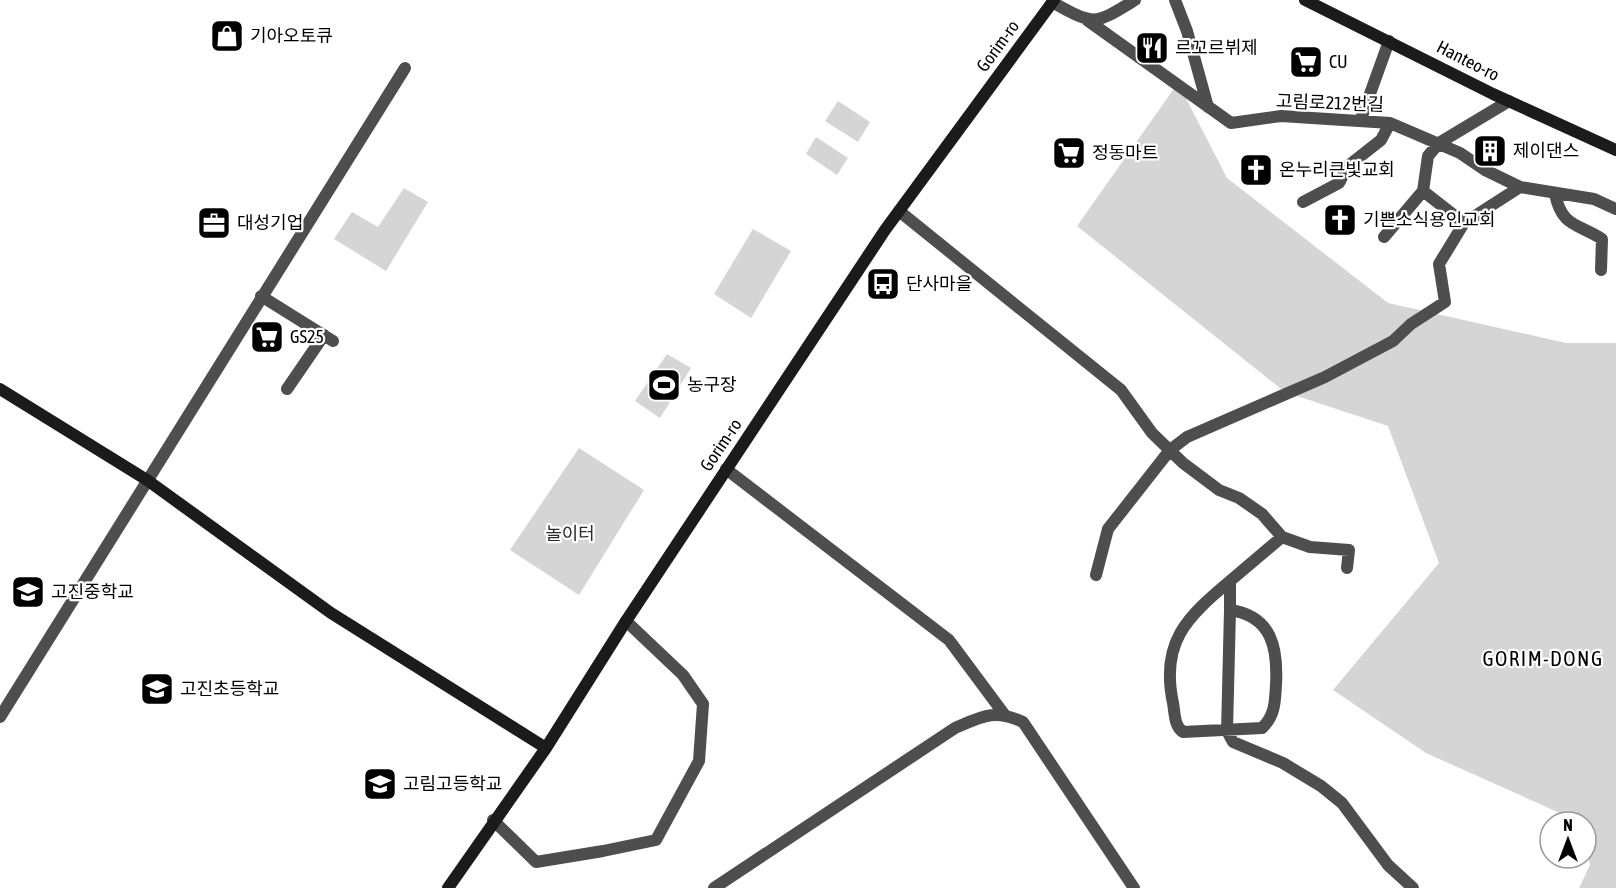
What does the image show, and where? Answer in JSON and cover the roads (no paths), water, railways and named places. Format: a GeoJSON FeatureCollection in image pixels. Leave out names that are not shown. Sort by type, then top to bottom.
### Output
{"type":"FeatureCollection","features":[{"type":"Feature","properties":{"kind":"street"},"geometry":{"type":"LineString","coordinates":[[1087,20],[1103,20],[1136,0]]}},
{"type":"Feature","properties":{"kind":"street"},"geometry":{"type":"LineString","coordinates":[[1175,0],[1187,31],[1208,108]]}},
{"type":"Feature","properties":{"kind":"street","name":"Hanteo-ro"},"geometry":{"type":"LineString","coordinates":[[1305,0],[1509,101],[1616,150]]}},
{"type":"Feature","properties":{"kind":"street","name":"고림로212번길"},"geometry":{"type":"LineString","coordinates":[[1053,1],[1087,20],[1231,123],[1281,116],[1361,119],[1390,123],[1439,143],[1520,187],[1594,199],[1616,208]]}},
{"type":"Feature","properties":{"kind":"street","name":"Gorim-ro"},"geometry":{"type":"LineString","coordinates":[[448,888],[493,820],[546,748],[626,621],[899,211],[1053,1]]}},
{"type":"Feature","properties":{"kind":"street"},"geometry":{"type":"LineString","coordinates":[[1361,119],[1389,41]]}},
{"type":"Feature","properties":{"kind":"street"},"geometry":{"type":"LineString","coordinates":[[0,717],[405,68]]}},
{"type":"Feature","properties":{"kind":"street"},"geometry":{"type":"LineString","coordinates":[[1384,237],[1423,191],[1428,156],[1439,143],[1509,101]]}},
{"type":"Feature","properties":{"kind":"street"},"geometry":{"type":"LineString","coordinates":[[1303,202],[1339,183],[1348,166],[1381,141],[1390,123]]}},
{"type":"Feature","properties":{"kind":"street"},"geometry":{"type":"LineString","coordinates":[[1096,575],[1108,529],[1170,450],[1187,437],[1325,377],[1393,341],[1411,324],[1445,302],[1438,264],[1464,223],[1520,187]]}},
{"type":"Feature","properties":{"kind":"street"},"geometry":{"type":"LineString","coordinates":[[1423,191],[1464,223]]}},
{"type":"Feature","properties":{"kind":"street"},"geometry":{"type":"LineString","coordinates":[[1555,194],[1560,214],[1602,239],[1601,270]]}},
{"type":"Feature","properties":{"kind":"street"},"geometry":{"type":"LineString","coordinates":[[899,211],[1120,390],[1152,433],[1219,490],[1239,498],[1262,513],[1282,537],[1310,547],[1349,550],[1347,568]]}},
{"type":"Feature","properties":{"kind":"street"},"geometry":{"type":"LineString","coordinates":[[261,296],[328,338],[287,389]]}},
{"type":"Feature","properties":{"kind":"street"},"geometry":{"type":"LineString","coordinates":[[0,389],[147,480],[331,613],[546,748]]}},
{"type":"Feature","properties":{"kind":"street"},"geometry":{"type":"LineString","coordinates":[[726,470],[949,640],[1004,714]]}},
{"type":"Feature","properties":{"kind":"street"},"geometry":{"type":"LineString","coordinates":[[1230,610],[1248,614],[1262,624],[1272,639],[1277,662],[1275,707],[1269,721],[1262,728],[1192,733],[1179,730],[1170,691],[1168,664],[1176,639],[1192,615],[1282,537]]}},
{"type":"Feature","properties":{"kind":"street"},"geometry":{"type":"LineString","coordinates":[[1230,581],[1227,731],[1233,742],[1282,763],[1321,786],[1342,803],[1388,865],[1413,888]]}},
{"type":"Feature","properties":{"kind":"street"},"geometry":{"type":"LineString","coordinates":[[493,820],[536,862],[656,840],[699,761],[703,704],[683,675],[626,621]]}},
{"type":"Feature","properties":{"kind":"street"},"geometry":{"type":"LineString","coordinates":[[714,888],[955,728],[981,717],[1004,714],[1023,722],[1134,888]]}},
{"type":"Feature","properties":{"kind":"place","name":"기아오토큐"},"geometry":{"type":"Point","coordinates":[227,36]}},
{"type":"Feature","properties":{"kind":"place","name":"르꼬르뷔제"},"geometry":{"type":"Point","coordinates":[1152,48]}},
{"type":"Feature","properties":{"kind":"place","name":"CU"},"geometry":{"type":"Point","coordinates":[1306,62]}},
{"type":"Feature","properties":{"kind":"place","name":"제이댄스"},"geometry":{"type":"Point","coordinates":[1490,151]}},
{"type":"Feature","properties":{"kind":"place","name":"정동마트"},"geometry":{"type":"Point","coordinates":[1069,153]}},
{"type":"Feature","properties":{"kind":"place","name":"온누리큰빛교회"},"geometry":{"type":"Point","coordinates":[1256,170]}},
{"type":"Feature","properties":{"kind":"place","name":"기쁜소식용인교회"},"geometry":{"type":"Point","coordinates":[1340,220]}},
{"type":"Feature","properties":{"kind":"place","name":"대성기업"},"geometry":{"type":"Point","coordinates":[214,223]}},
{"type":"Feature","properties":{"kind":"place","name":"단사마을"},"geometry":{"type":"Point","coordinates":[883,284]}},
{"type":"Feature","properties":{"kind":"place","name":"GS25"},"geometry":{"type":"Point","coordinates":[267,337]}},
{"type":"Feature","properties":{"kind":"place","name":"농구장"},"geometry":{"type":"Point","coordinates":[664,385]}},
{"type":"Feature","properties":{"kind":"place","name":"고진중학교"},"geometry":{"type":"Point","coordinates":[28,592]}},
{"type":"Feature","properties":{"kind":"place","name":"고진초등학교"},"geometry":{"type":"Point","coordinates":[157,689]}},
{"type":"Feature","properties":{"kind":"place","name":"고림고등학교"},"geometry":{"type":"Point","coordinates":[380,784]}},
{"type":"Feature","properties":{"kind":"district","name":"GORIM-DONG"},"geometry":{"type":"Point","coordinates":[1543,659]}},
{"type":"Feature","properties":{"kind":"park label","name":"놀이터"},"geometry":{"type":"Point","coordinates":[570,534]}}]}
